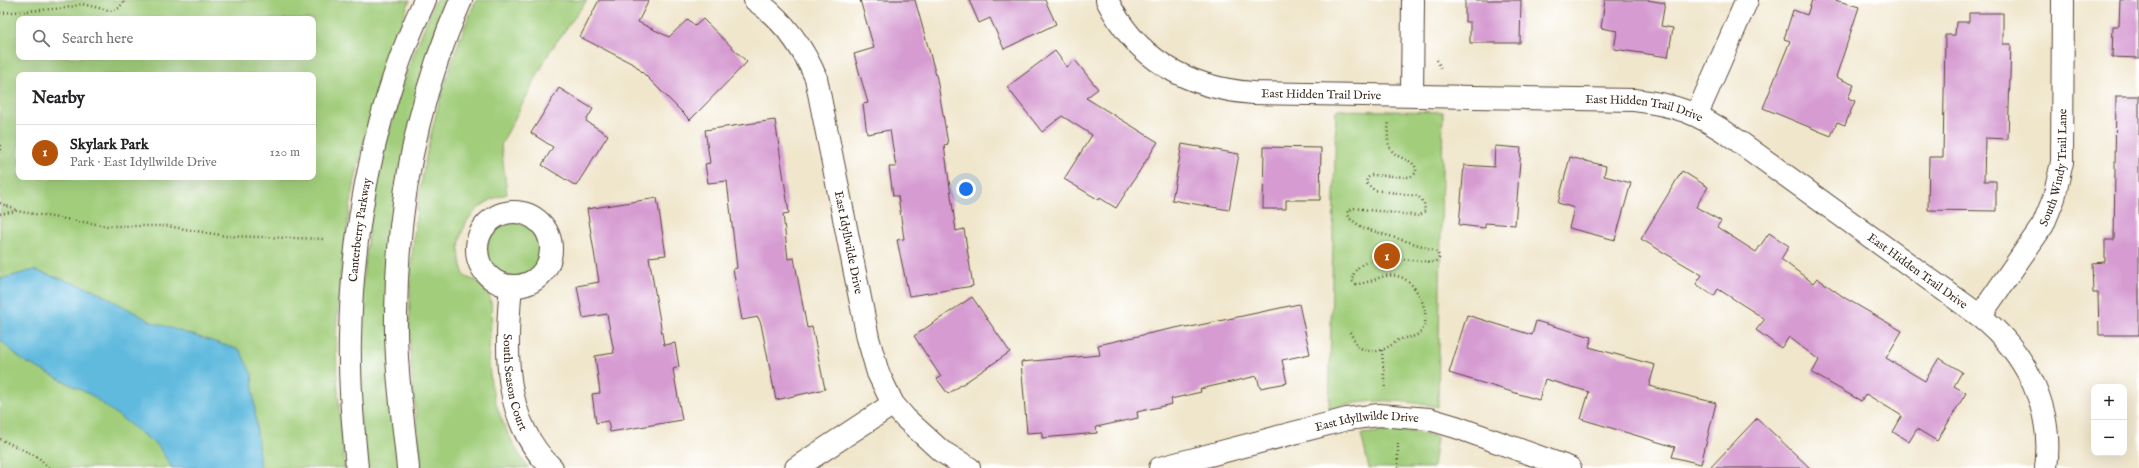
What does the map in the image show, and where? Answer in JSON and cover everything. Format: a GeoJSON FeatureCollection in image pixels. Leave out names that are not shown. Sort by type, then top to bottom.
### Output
{"type":"FeatureCollection","features":[{"type":"Feature","properties":{"kind":"street","name":"Canterberry Parkway"},"geometry":{"type":"LineString","coordinates":[[357,468],[350,365],[352,292],[357,249],[367,186],[384,115],[401,59],[425,0]]}},
{"type":"Feature","properties":{"kind":"street"},"geometry":{"type":"LineString","coordinates":[[408,468],[396,339],[400,230],[411,158],[422,114],[440,53],[461,0]]}},
{"type":"Feature","properties":{"kind":"street","name":"East Idyllwilde Drive"},"geometry":{"type":"LineString","coordinates":[[755,0],[778,19],[788,30],[805,55],[816,78],[868,338],[878,373],[893,404],[926,440],[969,468]]}},
{"type":"Feature","properties":{"kind":"street","name":"East Hidden Trail Drive"},"geometry":{"type":"LineString","coordinates":[[1107,0],[1128,34],[1150,55],[1171,70],[1196,82],[1224,90],[1253,93],[1634,100],[1664,104],[1697,114],[1740,142],[1980,316],[2000,334],[2014,351],[2034,382],[2046,425],[2046,468]]}},
{"type":"Feature","properties":{"kind":"street"},"geometry":{"type":"LineString","coordinates":[[1412,95],[1413,0]]}},
{"type":"Feature","properties":{"kind":"street"},"geometry":{"type":"LineString","coordinates":[[1697,114],[1747,0]]}},
{"type":"Feature","properties":{"kind":"street","name":"South Windy Trail Lane"},"geometry":{"type":"LineString","coordinates":[[1980,316],[2043,225],[2054,198],[2062,162],[2063,0]]}},
{"type":"Feature","properties":{"kind":"street","name":"South Season Court"},"geometry":{"type":"LineString","coordinates":[[510,286],[508,369],[515,408],[529,437],[552,468]]}},
{"type":"Feature","properties":{"kind":"street"},"geometry":{"type":"LineString","coordinates":[[796,468],[893,404]]}},
{"type":"Feature","properties":{"kind":"street","name":"East Idyllwilde Drive"},"geometry":{"type":"LineString","coordinates":[[1160,468],[1347,419],[1379,415],[1415,417],[1438,422],[1570,468]]}},
{"type":"Feature","properties":{"kind":"path"},"geometry":{"type":"LineString","coordinates":[[0,13],[66,8],[82,4],[112,11],[119,8],[125,0]]}},
{"type":"Feature","properties":{"kind":"path"},"geometry":{"type":"LineString","coordinates":[[1350,332],[1358,347],[1372,351],[1382,350],[1402,338],[1419,334],[1424,323],[1424,311],[1412,284],[1406,278],[1390,275],[1356,284],[1352,281],[1355,271],[1363,264],[1374,260],[1435,262],[1439,258],[1438,253],[1432,249],[1363,228],[1349,218],[1348,212],[1353,208],[1419,216],[1425,211],[1424,204],[1418,196],[1374,190],[1366,183],[1367,178],[1371,175],[1410,177],[1416,173],[1417,168],[1414,163],[1395,155],[1391,150],[1389,143],[1389,121]]}},
{"type":"Feature","properties":{"kind":"path"},"geometry":{"type":"LineString","coordinates":[[0,145],[0,151]]}},
{"type":"Feature","properties":{"kind":"path"},"geometry":{"type":"LineString","coordinates":[[0,203],[16,211],[108,226],[168,226],[226,236],[324,239]]}},
{"type":"Feature","properties":{"kind":"path"},"geometry":{"type":"LineString","coordinates":[[0,214],[16,211]]}},
{"type":"Feature","properties":{"kind":"path"},"geometry":{"type":"LineString","coordinates":[[1382,350],[1385,390]]}},
{"type":"Feature","properties":{"kind":"path"},"geometry":{"type":"LineString","coordinates":[[0,439],[38,457],[49,468]]}},
{"type":"Feature","properties":{"kind":"path"},"geometry":{"type":"LineString","coordinates":[[1398,443],[1398,468]]}},
{"type":"Feature","properties":{"kind":"green space"},"geometry":{"type":"Polygon","coordinates":[[[0,0],[410,0],[386,65],[367,130],[346,231],[338,306],[336,347],[338,393],[345,468],[0,468],[0,0]]]}},
{"type":"Feature","properties":{"kind":"green space"},"geometry":{"type":"Polygon","coordinates":[[[435,0],[445,0],[412,117],[401,468],[365,468],[360,413],[359,310],[373,200],[381,160],[404,79],[435,0]]]}},
{"type":"Feature","properties":{"kind":"green space"},"geometry":{"type":"Polygon","coordinates":[[[476,0],[587,0],[550,51],[501,145],[507,194],[486,203],[477,209],[464,226],[459,247],[462,270],[464,274],[466,277],[481,285],[491,300],[492,314],[489,343],[489,366],[494,397],[512,441],[528,468],[422,468],[410,351],[412,261],[416,216],[423,172],[444,85],[476,0]]]}},
{"type":"Feature","properties":{"kind":"green space"},"geometry":{"type":"Polygon","coordinates":[[[1336,110],[1443,112],[1438,407],[1410,402],[1371,401],[1329,409],[1336,110]]]}},
{"type":"Feature","properties":{"kind":"green space"},"geometry":{"type":"Polygon","coordinates":[[[509,223],[519,223],[529,227],[537,235],[541,245],[541,255],[537,265],[529,273],[519,277],[509,277],[499,273],[491,265],[487,255],[487,245],[491,235],[499,227],[509,223]]]}},
{"type":"Feature","properties":{"kind":"green space"},"geometry":{"type":"Polygon","coordinates":[[[1392,431],[1414,432],[1437,437],[1433,468],[1369,468],[1361,434],[1392,431]]]}},
{"type":"Feature","properties":{"kind":"water"},"geometry":{"type":"Polygon","coordinates":[[[34,270],[92,289],[152,322],[240,350],[252,375],[260,468],[172,468],[158,446],[91,395],[22,360],[0,340],[0,279],[34,270]]]}},
{"type":"Feature","properties":{"kind":"building"},"geometry":{"type":"Polygon","coordinates":[[[599,0],[649,0],[638,22],[669,37],[688,19],[695,26],[703,19],[747,62],[690,120],[635,65],[580,37],[599,0]]]}},
{"type":"Feature","properties":{"kind":"building"},"geometry":{"type":"Polygon","coordinates":[[[860,0],[915,0],[937,79],[948,144],[944,145],[956,231],[964,229],[973,286],[909,296],[897,240],[904,239],[898,196],[893,196],[889,167],[896,167],[890,130],[867,134],[863,104],[868,103],[854,54],[874,48],[860,0]]]}},
{"type":"Feature","properties":{"kind":"building"},"geometry":{"type":"Polygon","coordinates":[[[969,0],[1045,0],[1056,24],[1004,49],[990,18],[979,23],[969,0]]]}},
{"type":"Feature","properties":{"kind":"building"},"geometry":{"type":"Polygon","coordinates":[[[1465,0],[1521,0],[1520,43],[1470,43],[1470,22],[1465,22],[1465,0]]]}},
{"type":"Feature","properties":{"kind":"building"},"geometry":{"type":"Polygon","coordinates":[[[1605,0],[1647,0],[1665,3],[1661,26],[1673,28],[1668,57],[1614,49],[1617,31],[1601,28],[1605,0]]]}},
{"type":"Feature","properties":{"kind":"building"},"geometry":{"type":"Polygon","coordinates":[[[1812,0],[1835,0],[1859,7],[1836,77],[1854,85],[1848,98],[1855,101],[1845,125],[1837,122],[1831,136],[1763,108],[1790,41],[1784,39],[1793,10],[1807,15],[1812,0]]]}},
{"type":"Feature","properties":{"kind":"building"},"geometry":{"type":"Polygon","coordinates":[[[2120,0],[2139,0],[2139,58],[2112,57],[2113,26],[2119,26],[2120,0]]]}},
{"type":"Feature","properties":{"kind":"building"},"geometry":{"type":"Polygon","coordinates":[[[1969,13],[2003,13],[2003,44],[2011,44],[2008,139],[1985,138],[1984,181],[1996,181],[1996,211],[1928,210],[1929,157],[1943,157],[1945,35],[1955,35],[1956,22],[1969,22],[1969,13]]]}},
{"type":"Feature","properties":{"kind":"building"},"geometry":{"type":"Polygon","coordinates":[[[1055,51],[1067,67],[1075,60],[1098,89],[1086,98],[1158,142],[1116,208],[1100,198],[1099,200],[1064,179],[1092,135],[1062,116],[1042,132],[1007,87],[1055,51]]]}},
{"type":"Feature","properties":{"kind":"building"},"geometry":{"type":"Polygon","coordinates":[[[559,88],[593,109],[586,121],[608,135],[576,186],[542,165],[553,147],[531,133],[559,88]]]}},
{"type":"Feature","properties":{"kind":"building"},"geometry":{"type":"Polygon","coordinates":[[[2116,96],[2139,96],[2139,335],[2099,335],[2098,293],[2093,293],[2092,263],[2105,262],[2105,240],[2114,240],[2116,96]]]}},
{"type":"Feature","properties":{"kind":"building"},"geometry":{"type":"Polygon","coordinates":[[[775,120],[789,213],[783,214],[788,259],[794,258],[807,328],[812,327],[825,389],[776,400],[761,324],[758,317],[742,320],[733,269],[737,268],[727,181],[708,183],[705,164],[710,163],[705,130],[775,120]]]}},
{"type":"Feature","properties":{"kind":"building"},"geometry":{"type":"Polygon","coordinates":[[[1182,144],[1239,154],[1229,210],[1172,200],[1182,144]]]}},
{"type":"Feature","properties":{"kind":"building"},"geometry":{"type":"Polygon","coordinates":[[[1495,146],[1521,148],[1515,225],[1485,223],[1485,228],[1459,225],[1464,165],[1494,167],[1495,146]]]}},
{"type":"Feature","properties":{"kind":"building"},"geometry":{"type":"Polygon","coordinates":[[[1264,147],[1321,148],[1320,200],[1286,200],[1286,209],[1263,209],[1264,147]]]}},
{"type":"Feature","properties":{"kind":"building"},"geometry":{"type":"Polygon","coordinates":[[[1570,157],[1606,166],[1604,176],[1631,183],[1615,240],[1569,228],[1574,208],[1558,203],[1570,157]]]}},
{"type":"Feature","properties":{"kind":"building"},"geometry":{"type":"Polygon","coordinates":[[[1682,171],[1708,187],[1696,207],[1721,221],[1717,227],[1756,252],[1769,233],[1789,246],[1781,259],[1813,283],[1817,278],[1845,298],[1902,331],[1886,358],[1925,381],[1939,358],[1962,372],[1954,386],[1966,393],[1937,441],[1917,429],[1909,442],[1893,432],[1902,416],[1866,394],[1861,401],[1812,373],[1819,360],[1789,337],[1781,348],[1756,330],[1765,319],[1718,289],[1714,296],[1696,284],[1702,275],[1641,239],[1682,171]]]}},
{"type":"Feature","properties":{"kind":"building"},"geometry":{"type":"Polygon","coordinates":[[[657,198],[666,255],[649,257],[664,345],[675,343],[679,367],[673,369],[682,420],[610,432],[608,421],[596,423],[592,394],[600,393],[595,356],[614,353],[607,314],[583,318],[577,286],[599,282],[587,209],[657,198]]]}},
{"type":"Feature","properties":{"kind":"building"},"geometry":{"type":"Polygon","coordinates":[[[972,297],[1010,352],[948,394],[937,379],[941,377],[914,336],[972,297]]]}},
{"type":"Feature","properties":{"kind":"building"},"geometry":{"type":"Polygon","coordinates":[[[1299,304],[1310,354],[1282,360],[1287,383],[1260,388],[1257,376],[1200,389],[1201,392],[1171,399],[1172,404],[1137,412],[1138,418],[1096,427],[1097,433],[1042,438],[1042,432],[1027,433],[1021,362],[1100,355],[1098,345],[1185,326],[1186,328],[1299,304]]]}},
{"type":"Feature","properties":{"kind":"building"},"geometry":{"type":"Polygon","coordinates":[[[1467,315],[1532,335],[1536,321],[1592,337],[1589,347],[1655,365],[1649,386],[1716,403],[1701,464],[1672,457],[1675,447],[1581,419],[1589,392],[1545,379],[1539,400],[1449,373],[1467,315]]]}},
{"type":"Feature","properties":{"kind":"building"},"geometry":{"type":"Polygon","coordinates":[[[1757,418],[1810,468],[1710,468],[1757,418]]]}},
{"type":"Feature","properties":{"kind":"place","name":"Skylark Park"},"geometry":{"type":"Point","coordinates":[1387,256]}}]}
